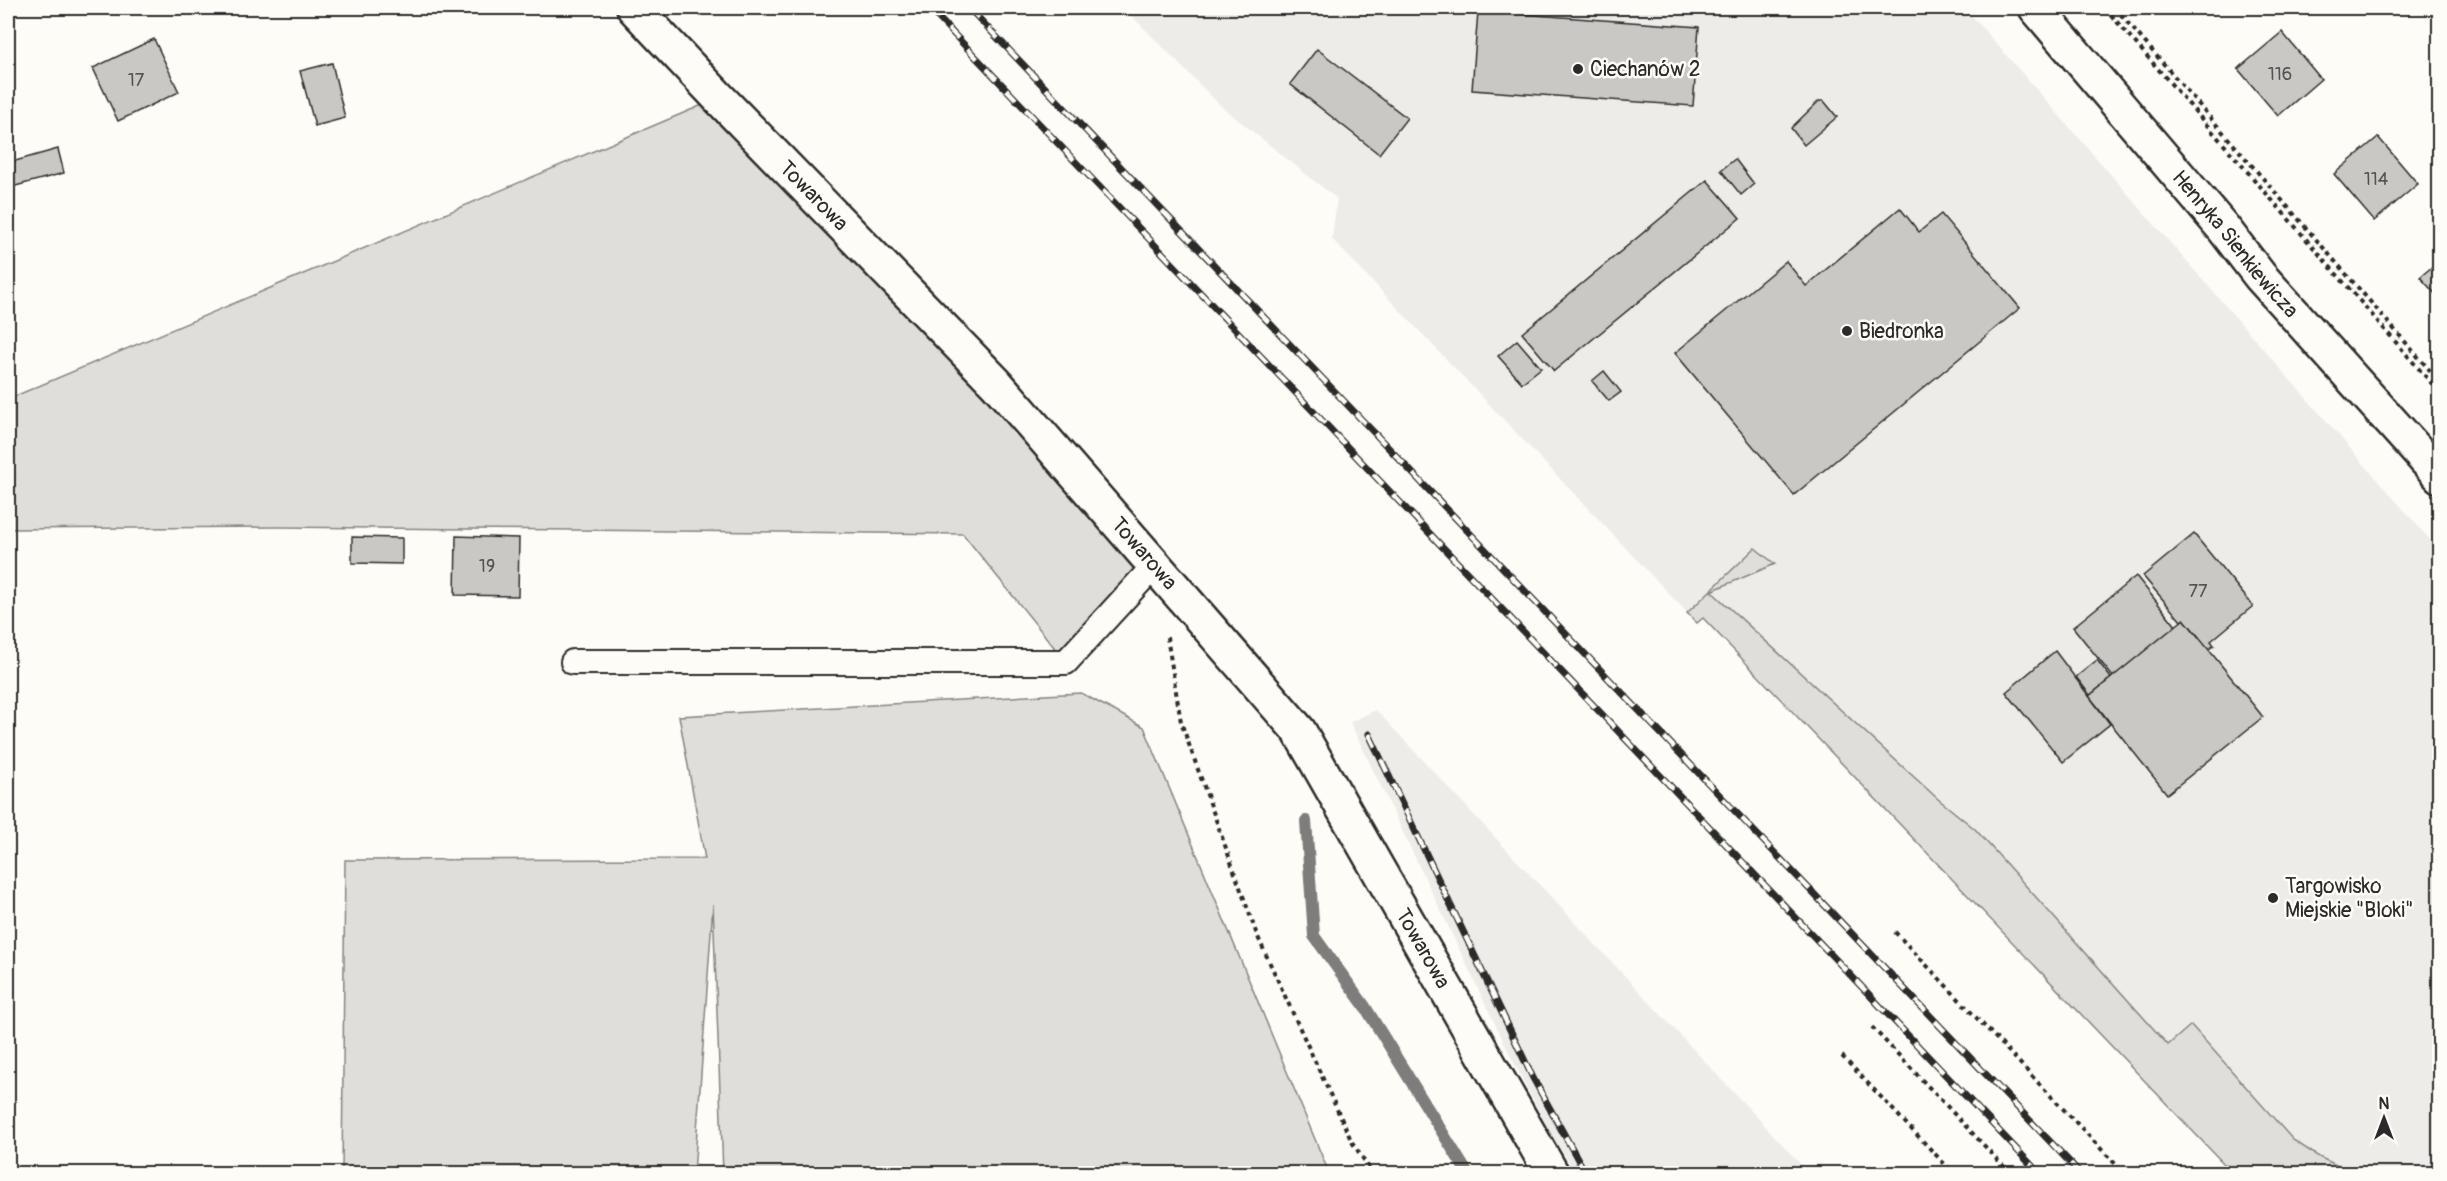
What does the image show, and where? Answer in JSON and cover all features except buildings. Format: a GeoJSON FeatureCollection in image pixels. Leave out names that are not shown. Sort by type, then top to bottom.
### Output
{"type":"FeatureCollection","features":[{"type":"Feature","properties":{"kind":"street","name":"Towarowa"},"geometry":{"type":"LineString","coordinates":[[634,8],[718,98],[996,384],[1299,731],[1552,1173]]}},
{"type":"Feature","properties":{"kind":"street","name":"Henryka Sienkiewicza"},"geometry":{"type":"LineString","coordinates":[[2036,8],[2224,229],[2260,276],[2439,476]]}},
{"type":"Feature","properties":{"kind":"lane"},"geometry":{"type":"LineString","coordinates":[[573,662],[1066,662],[1154,566]]}},
{"type":"Feature","properties":{"kind":"path"},"geometry":{"type":"LineString","coordinates":[[2104,8],[2439,393]]}},
{"type":"Feature","properties":{"kind":"path"},"geometry":{"type":"LineString","coordinates":[[2115,8],[2439,382]]}},
{"type":"Feature","properties":{"kind":"path"},"geometry":{"type":"LineString","coordinates":[[1166,633],[1181,722],[1257,935],[1352,1142],[1373,1173]]}},
{"type":"Feature","properties":{"kind":"path"},"geometry":{"type":"LineString","coordinates":[[1895,932],[2125,1173]]}},
{"type":"Feature","properties":{"kind":"path"},"geometry":{"type":"LineString","coordinates":[[1872,1027],[2011,1173]]}},
{"type":"Feature","properties":{"kind":"path"},"geometry":{"type":"LineString","coordinates":[[1842,1056],[1954,1173]]}},
{"type":"Feature","properties":{"kind":"shaded area"},"geometry":{"type":"Polygon","coordinates":[[[1124,8],[1965,8],[2439,550],[2439,1173],[2239,1174],[2224,1164],[1703,618],[1697,623],[1332,239],[1337,199],[1222,107],[1124,8]]]}},
{"type":"Feature","properties":{"kind":"shaded area"},"geometry":{"type":"Polygon","coordinates":[[[719,98],[1154,566],[1066,662],[963,534],[279,527],[8,529],[8,399],[719,98]]]}},
{"type":"Feature","properties":{"kind":"shaded area"},"geometry":{"type":"Polygon","coordinates":[[[1755,548],[1775,564],[1711,591],[1938,799],[1975,829],[2168,1045],[2191,1025],[2293,1140],[2319,1157],[2353,1173],[2239,1173],[2224,1164],[1703,618],[1697,623],[1687,613],[1755,548]]]}},
{"type":"Feature","properties":{"kind":"shaded area"},"geometry":{"type":"Polygon","coordinates":[[[1081,693],[1144,727],[1329,1173],[723,1173],[713,904],[694,1173],[342,1173],[345,860],[705,859],[679,716],[1081,693]]]}},
{"type":"Feature","properties":{"kind":"shaded area"},"geometry":{"type":"Polygon","coordinates":[[[1376,710],[1809,1173],[1575,1173],[1545,1123],[1511,1057],[1350,722],[1376,710]]]}},
{"type":"Feature","properties":{"kind":"waterway"},"geometry":{"type":"LineString","coordinates":[[1306,821],[1314,936],[1364,1005],[1468,1174]]}},
{"type":"Feature","properties":{"kind":"railway"},"geometry":{"type":"LineString","coordinates":[[929,8],[2040,1174]]}},
{"type":"Feature","properties":{"kind":"railway"},"geometry":{"type":"LineString","coordinates":[[969,8],[2081,1174]]}},
{"type":"Feature","properties":{"kind":"railway"},"geometry":{"type":"LineString","coordinates":[[1369,734],[1533,1078],[1586,1174]]}},
{"type":"Feature","properties":{"kind":"place","name":"Ciechanów 2"},"geometry":{"type":"Point","coordinates":[1578,69]}},
{"type":"Feature","properties":{"kind":"place","name":"Biedronka"},"geometry":{"type":"Point","coordinates":[1847,331]}},
{"type":"Feature","properties":{"kind":"place","name":"Targowisko Miejskie \"Bloki\""},"geometry":{"type":"Point","coordinates":[2273,898]}}]}
